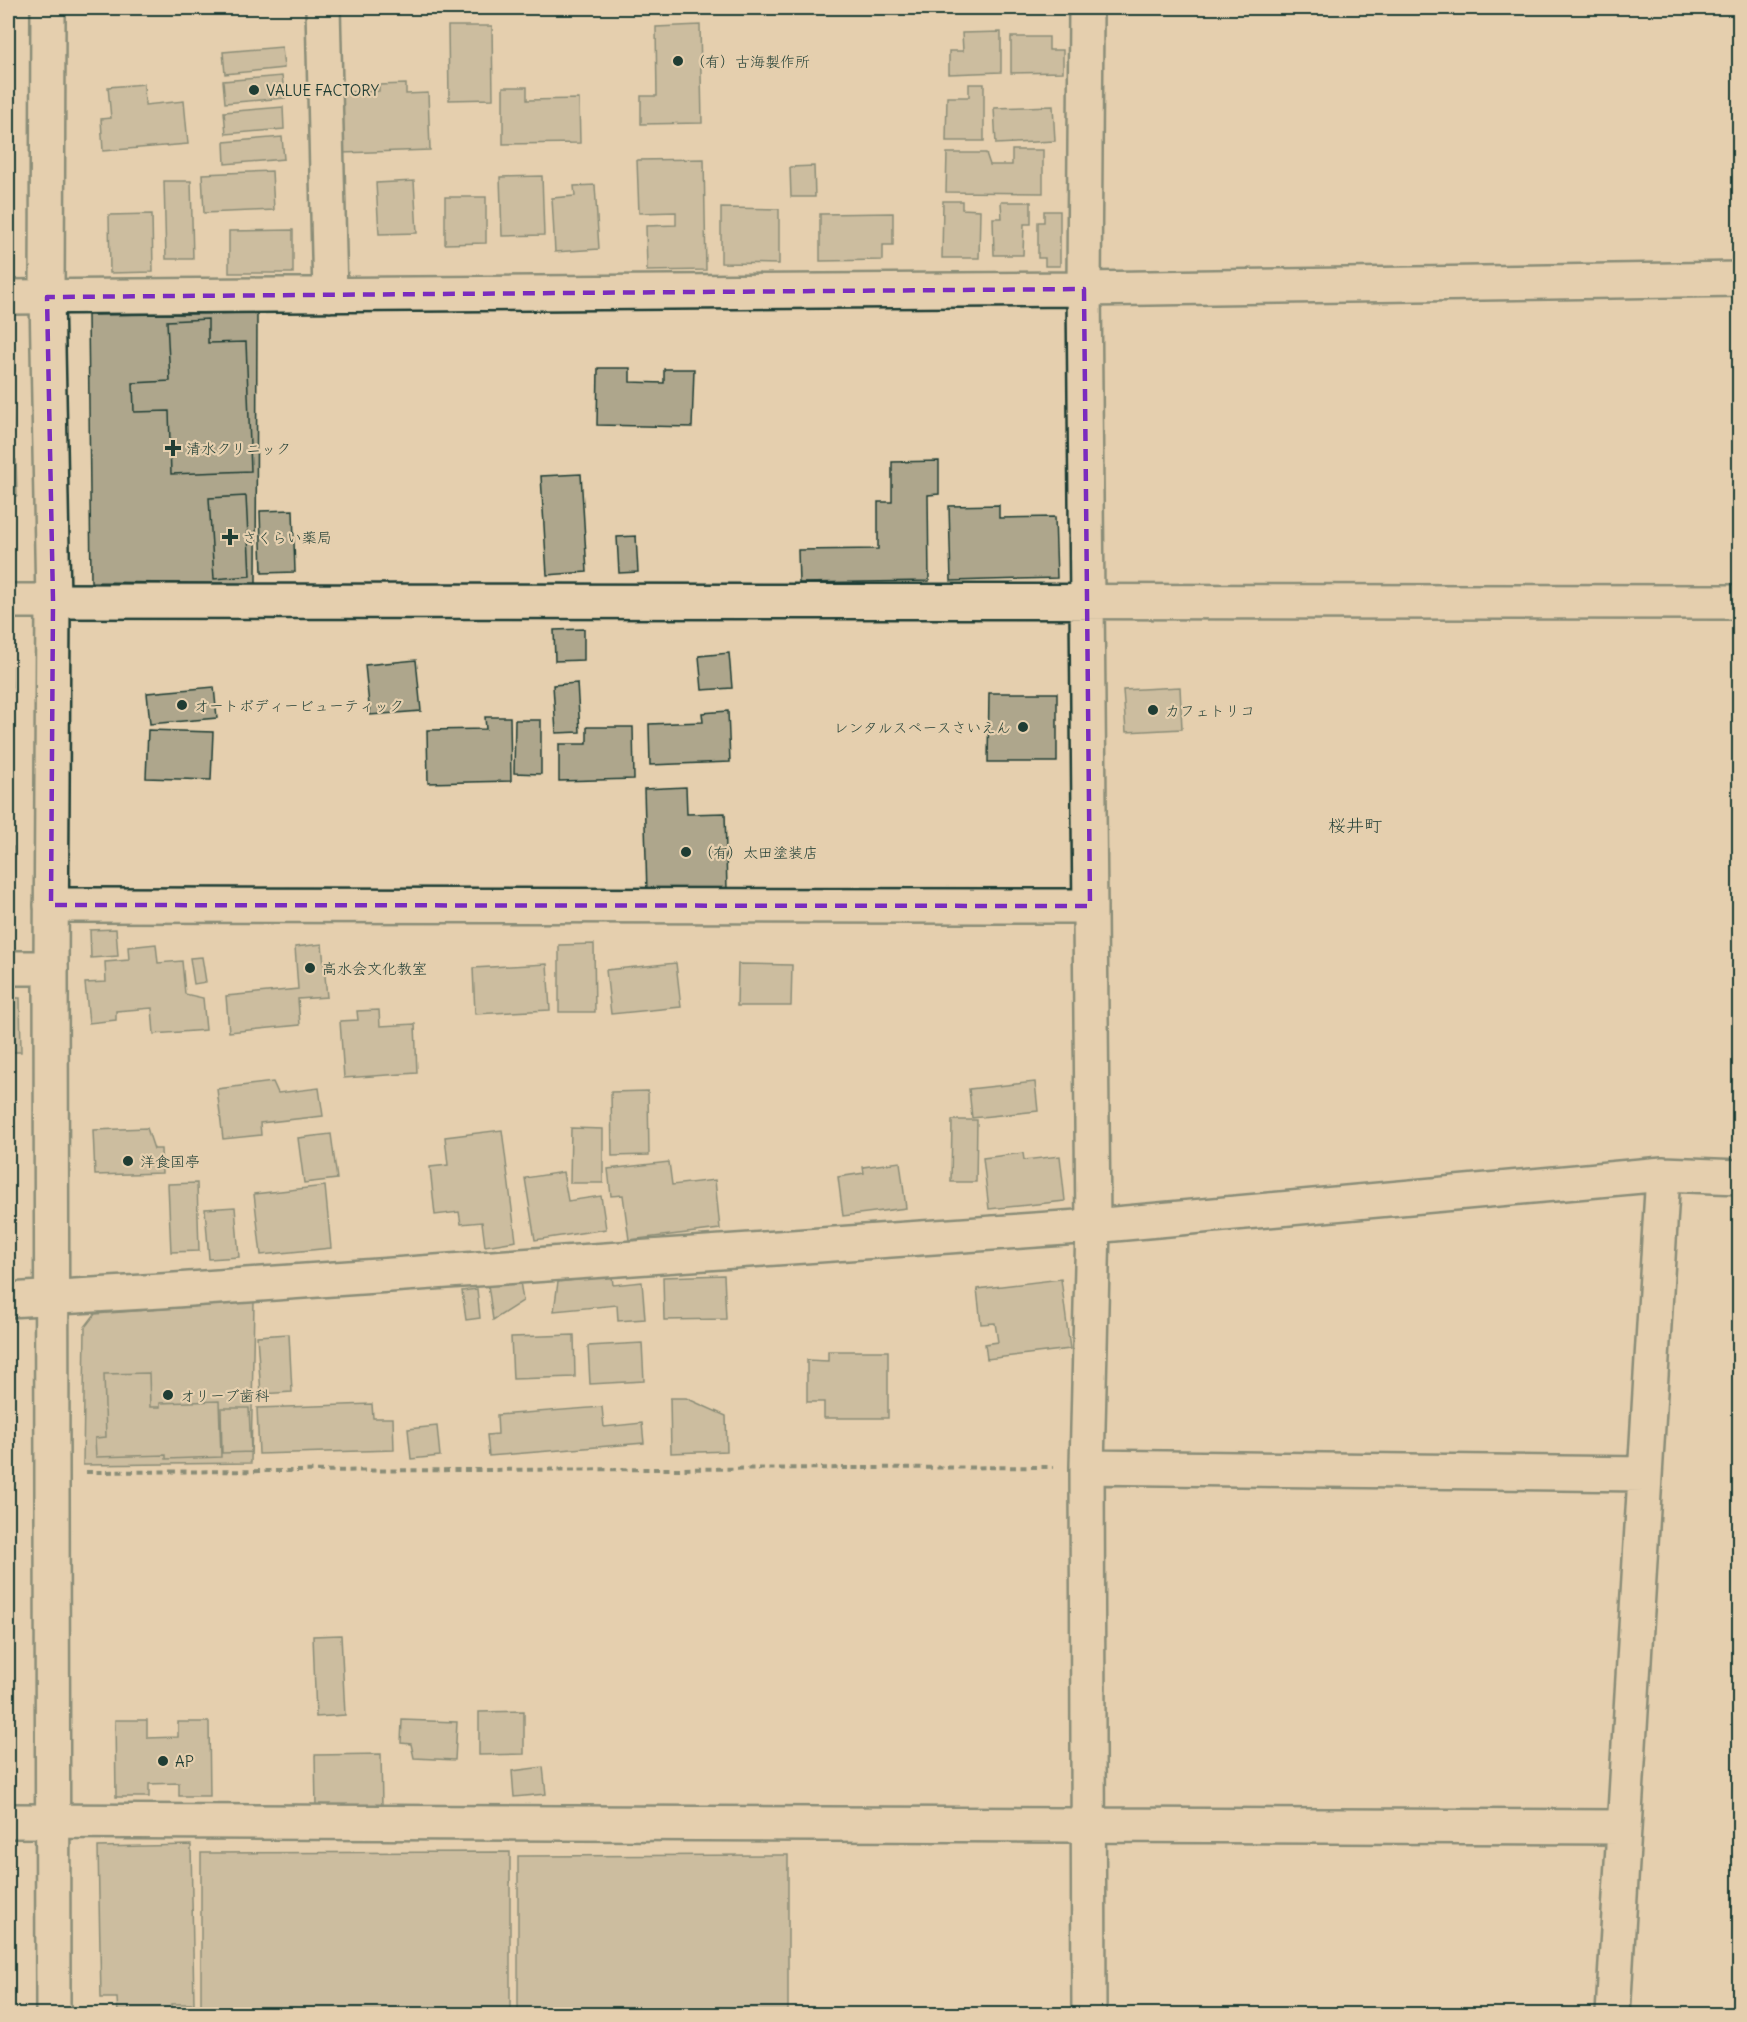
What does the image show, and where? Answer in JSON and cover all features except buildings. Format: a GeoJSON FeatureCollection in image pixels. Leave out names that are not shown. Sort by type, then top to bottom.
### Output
{"type":"FeatureCollection","features":[{"type":"Feature","properties":{"kind":"street"},"geometry":{"type":"LineString","coordinates":[[48,8],[47,297],[53,601],[51,905],[53,2014]]}},
{"type":"Feature","properties":{"kind":"street"},"geometry":{"type":"LineString","coordinates":[[323,8],[330,295]]}},
{"type":"Feature","properties":{"kind":"street"},"geometry":{"type":"LineString","coordinates":[[1086,8],[1084,289],[1094,1226],[1087,1467],[1089,2014]]}},
{"type":"Feature","properties":{"kind":"street"},"geometry":{"type":"LineString","coordinates":[[8,297],[1084,289],[1740,279]]}},
{"type":"Feature","properties":{"kind":"street"},"geometry":{"type":"LineString","coordinates":[[8,601],[1740,602]]}},
{"type":"Feature","properties":{"kind":"street"},"geometry":{"type":"LineString","coordinates":[[51,905],[1090,906]]}},
{"type":"Feature","properties":{"kind":"street"},"geometry":{"type":"LineString","coordinates":[[8,968],[51,968]]}},
{"type":"Feature","properties":{"kind":"street"},"geometry":{"type":"LineString","coordinates":[[1613,2014],[1664,1174]]}},
{"type":"Feature","properties":{"kind":"street"},"geometry":{"type":"LineString","coordinates":[[8,1300],[1094,1226],[1664,1174],[1740,1177]]}},
{"type":"Feature","properties":{"kind":"street"},"geometry":{"type":"LineString","coordinates":[[1087,1467],[1645,1474]]}},
{"type":"Feature","properties":{"kind":"street"},"geometry":{"type":"LineString","coordinates":[[8,1821],[1623,1827]]}},
{"type":"Feature","properties":{"kind":"path"},"geometry":{"type":"LineString","coordinates":[[74,1472],[1087,1467]]}},
{"type":"Feature","properties":{"kind":"highlighted area"},"geometry":{"type":"Polygon","coordinates":[[[1084,289],[1090,906],[51,905],[53,601],[47,297],[1084,289]]]}},
{"type":"Feature","properties":{"kind":"place","name":"（有）古海製作所"},"geometry":{"type":"Point","coordinates":[678,61]}},
{"type":"Feature","properties":{"kind":"place","name":"VALUE FACTORY"},"geometry":{"type":"Point","coordinates":[254,90]}},
{"type":"Feature","properties":{"kind":"place","name":"清水クリニック"},"geometry":{"type":"Point","coordinates":[173,448]}},
{"type":"Feature","properties":{"kind":"place","name":"さくらい薬局"},"geometry":{"type":"Point","coordinates":[230,537]}},
{"type":"Feature","properties":{"kind":"place","name":"オートボディービューティック"},"geometry":{"type":"Point","coordinates":[182,705]}},
{"type":"Feature","properties":{"kind":"place","name":"カフェトリコ"},"geometry":{"type":"Point","coordinates":[1153,710]}},
{"type":"Feature","properties":{"kind":"place","name":"レンタルスペースさいえん"},"geometry":{"type":"Point","coordinates":[1023,727]}},
{"type":"Feature","properties":{"kind":"place","name":"（有）太田塗装店"},"geometry":{"type":"Point","coordinates":[686,852]}},
{"type":"Feature","properties":{"kind":"place","name":"高水会文化教室"},"geometry":{"type":"Point","coordinates":[310,968]}},
{"type":"Feature","properties":{"kind":"place","name":"洋食国亭"},"geometry":{"type":"Point","coordinates":[128,1161]}},
{"type":"Feature","properties":{"kind":"place","name":"オリーブ歯科"},"geometry":{"type":"Point","coordinates":[168,1395]}},
{"type":"Feature","properties":{"kind":"place","name":"AP"},"geometry":{"type":"Point","coordinates":[163,1761]}},
{"type":"Feature","properties":{"kind":"district","name":"桜井町"},"geometry":{"type":"Point","coordinates":[1355,825]}}]}
